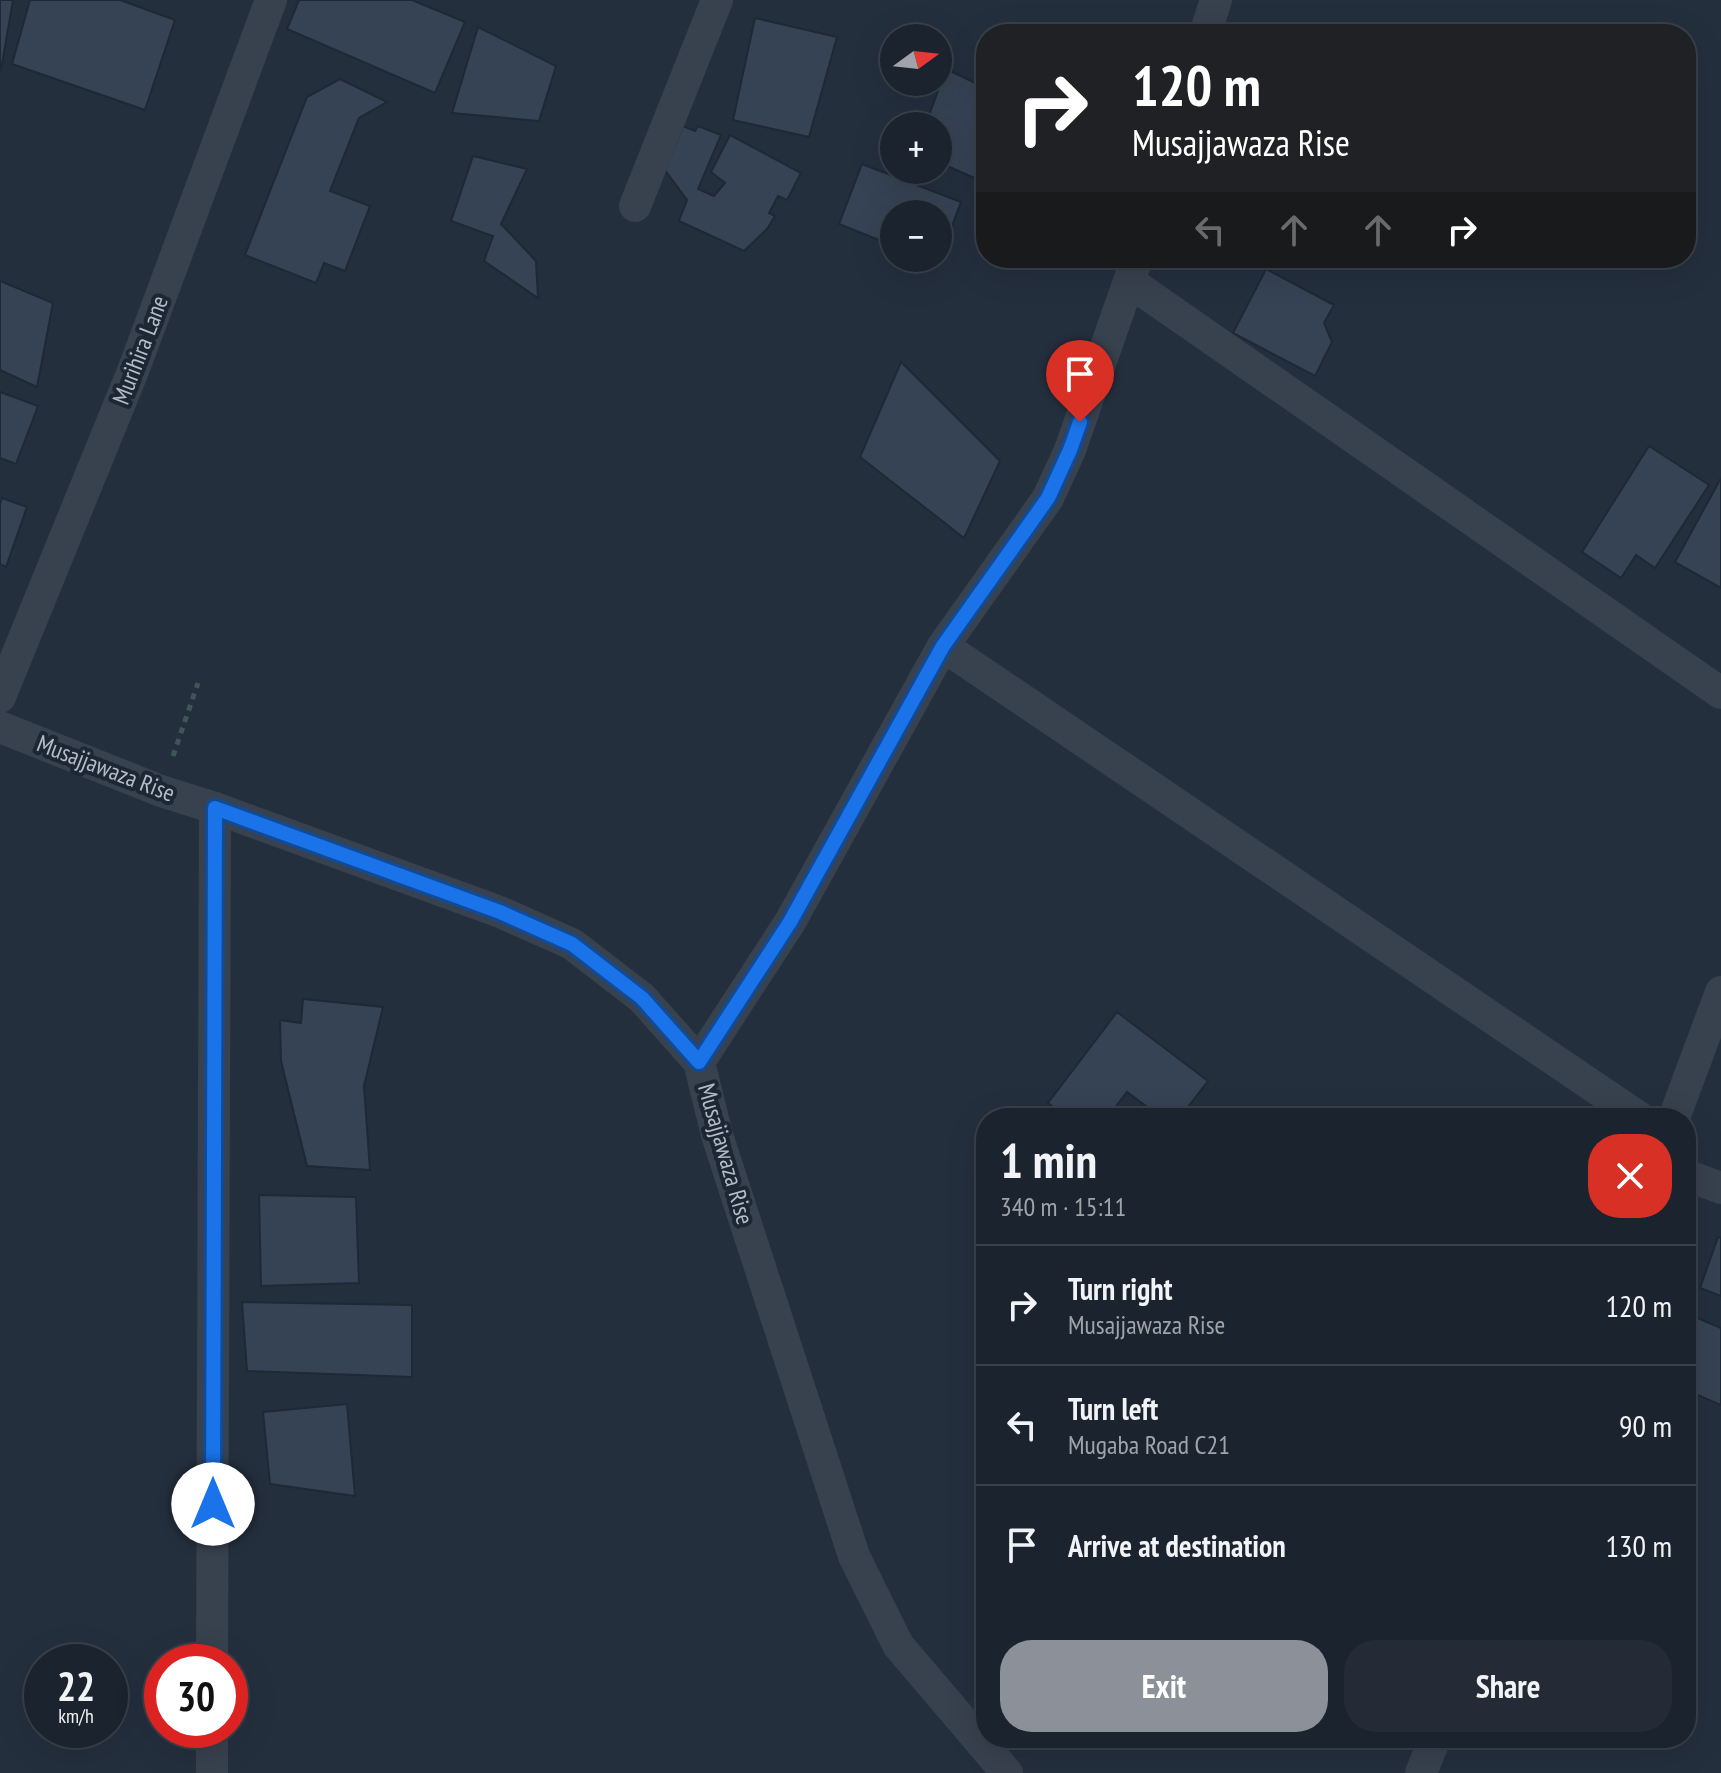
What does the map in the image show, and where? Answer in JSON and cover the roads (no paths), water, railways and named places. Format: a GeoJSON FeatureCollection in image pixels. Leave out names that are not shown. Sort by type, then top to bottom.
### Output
{"type":"FeatureCollection","features":[{"type":"Feature","properties":{"kind":"street","name":"Murihira Lane"},"geometry":{"type":"LineString","coordinates":[[0,697],[133,371],[271,0]]}},
{"type":"Feature","properties":{"kind":"street"},"geometry":{"type":"LineString","coordinates":[[635,206],[717,0]]}},
{"type":"Feature","properties":{"kind":"street"},"geometry":{"type":"LineString","coordinates":[[1208,24],[1216,0]]}},
{"type":"Feature","properties":{"kind":"street"},"geometry":{"type":"LineString","coordinates":[[699,1062],[790,922],[943,646],[1048,498],[1070,450],[1133,270],[1721,693]]}},
{"type":"Feature","properties":{"kind":"street"},"geometry":{"type":"LineString","coordinates":[[943,646],[1625,1108]]}},
{"type":"Feature","properties":{"kind":"street","name":"Musajjawaza Rise"},"geometry":{"type":"LineString","coordinates":[[0,727],[161,791],[500,912],[572,944],[642,998],[699,1062],[717,1135],[854,1556],[898,1645],[976,1737]]}},
{"type":"Feature","properties":{"kind":"street"},"geometry":{"type":"LineString","coordinates":[[212,1644],[215,808]]}},
{"type":"Feature","properties":{"kind":"street"},"geometry":{"type":"LineString","coordinates":[[1678,1108],[1721,992]]}},
{"type":"Feature","properties":{"kind":"street"},"geometry":{"type":"LineString","coordinates":[[1696,1179],[1721,1188]]}},
{"type":"Feature","properties":{"kind":"street"},"geometry":{"type":"LineString","coordinates":[[212,1748],[212,1773]]}},
{"type":"Feature","properties":{"kind":"street","name":"Musajjawaza Rise"},"geometry":{"type":"LineString","coordinates":[[986,1748],[1007,1773]]}},
{"type":"Feature","properties":{"kind":"street"},"geometry":{"type":"LineString","coordinates":[[1421,1773],[1431,1748]]}}]}
